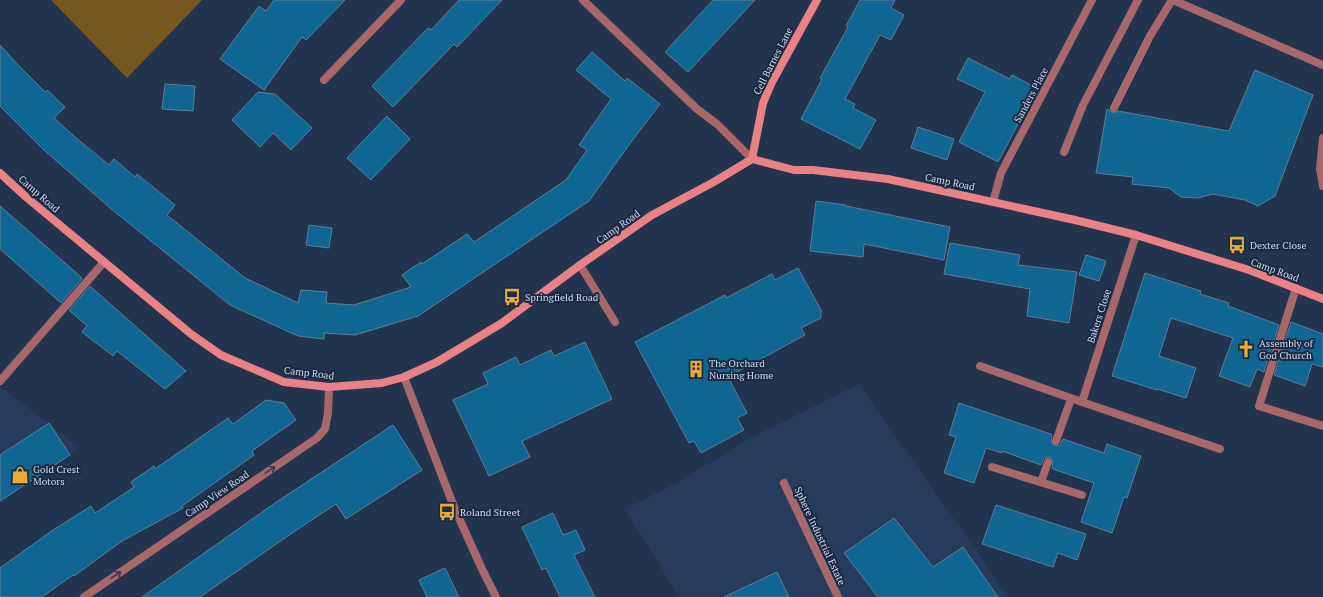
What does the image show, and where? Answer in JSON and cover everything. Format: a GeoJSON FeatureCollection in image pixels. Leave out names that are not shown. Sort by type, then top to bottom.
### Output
{"type":"FeatureCollection","features":[{"type":"Feature","properties":{"kind":"street"},"geometry":{"type":"LineString","coordinates":[[324,80],[401,0]]}},
{"type":"Feature","properties":{"kind":"street"},"geometry":{"type":"LineString","coordinates":[[583,0],[697,109],[718,124],[752,159]]}},
{"type":"Feature","properties":{"kind":"street","name":"Cell Barnes Lane"},"geometry":{"type":"LineString","coordinates":[[752,159],[762,103],[817,0]]}},
{"type":"Feature","properties":{"kind":"street","name":"Sanders Place"},"geometry":{"type":"LineString","coordinates":[[993,202],[1001,173],[1092,0]]}},
{"type":"Feature","properties":{"kind":"street"},"geometry":{"type":"LineString","coordinates":[[1064,152],[1083,105],[1138,0]]}},
{"type":"Feature","properties":{"kind":"street"},"geometry":{"type":"LineString","coordinates":[[1114,108],[1150,36],[1172,0],[1323,65]]}},
{"type":"Feature","properties":{"kind":"street"},"geometry":{"type":"LineString","coordinates":[[1323,138],[1320,170],[1323,186]]}},
{"type":"Feature","properties":{"kind":"street","name":"Camp Road"},"geometry":{"type":"LineString","coordinates":[[0,173],[26,197],[191,334],[221,355],[284,382],[330,387],[382,383],[404,377],[437,362],[502,323],[580,265],[652,215],[712,183],[752,159],[794,170],[813,170],[888,179],[1075,220],[1136,235],[1249,270],[1323,299]]}},
{"type":"Feature","properties":{"kind":"street","name":"Bakers Close"},"geometry":{"type":"LineString","coordinates":[[1082,402],[1136,235]]}},
{"type":"Feature","properties":{"kind":"street"},"geometry":{"type":"LineString","coordinates":[[0,381],[104,262]]}},
{"type":"Feature","properties":{"kind":"street"},"geometry":{"type":"LineString","coordinates":[[580,265],[615,322]]}},
{"type":"Feature","properties":{"kind":"street"},"geometry":{"type":"LineString","coordinates":[[1296,288],[1259,406],[1323,426]]}},
{"type":"Feature","properties":{"kind":"street"},"geometry":{"type":"LineString","coordinates":[[980,366],[1220,450]]}},
{"type":"Feature","properties":{"kind":"street"},"geometry":{"type":"LineString","coordinates":[[404,377],[454,507],[496,597]]}},
{"type":"Feature","properties":{"kind":"street","name":"Camp View Road"},"geometry":{"type":"LineString","coordinates":[[84,597],[317,438],[325,429],[330,387]]}},
{"type":"Feature","properties":{"kind":"street"},"geometry":{"type":"LineString","coordinates":[[1056,441],[1071,399]]}},
{"type":"Feature","properties":{"kind":"street"},"geometry":{"type":"LineString","coordinates":[[1041,482],[1048,462]]}},
{"type":"Feature","properties":{"kind":"street"},"geometry":{"type":"LineString","coordinates":[[992,467],[1082,495]]}},
{"type":"Feature","properties":{"kind":"street","name":"Sphere Industrial Estate"},"geometry":{"type":"LineString","coordinates":[[784,484],[838,597]]}},
{"type":"Feature","properties":{"kind":"shaded area"},"geometry":{"type":"Polygon","coordinates":[[[51,0],[202,0],[127,78],[51,0]]]}},
{"type":"Feature","properties":{"kind":"shaded area"},"geometry":{"type":"Polygon","coordinates":[[[859,384],[1009,597],[679,597],[625,509],[678,482],[754,436],[859,384]]]}},
{"type":"Feature","properties":{"kind":"shaded area"},"geometry":{"type":"Polygon","coordinates":[[[0,386],[80,448],[0,503],[0,386]]]}},
{"type":"Feature","properties":{"kind":"building"},"geometry":{"type":"Polygon","coordinates":[[[274,0],[345,0],[306,40],[302,37],[264,90],[220,59],[259,6],[266,11],[274,0]]]}},
{"type":"Feature","properties":{"kind":"building"},"geometry":{"type":"Polygon","coordinates":[[[459,0],[502,0],[457,47],[454,44],[393,107],[372,86],[428,28],[431,30],[459,0]]]}},
{"type":"Feature","properties":{"kind":"building"},"geometry":{"type":"Polygon","coordinates":[[[713,0],[755,0],[688,72],[665,52],[713,0]]]}},
{"type":"Feature","properties":{"kind":"building"},"geometry":{"type":"Polygon","coordinates":[[[860,0],[895,0],[891,8],[904,15],[891,40],[880,35],[845,99],[855,104],[853,108],[876,120],[860,149],[801,119],[822,79],[820,78],[848,27],[846,26],[860,0]]]}},
{"type":"Feature","properties":{"kind":"building"},"geometry":{"type":"Polygon","coordinates":[[[0,45],[45,92],[47,90],[65,107],[54,118],[75,137],[109,165],[114,159],[135,177],[137,174],[175,205],[167,215],[245,278],[298,303],[301,290],[327,292],[326,303],[354,305],[411,287],[402,275],[421,262],[422,264],[467,234],[474,242],[566,180],[587,150],[579,145],[611,99],[576,70],[592,52],[625,81],[627,78],[660,104],[589,201],[418,316],[355,335],[324,333],[324,339],[298,336],[230,305],[109,207],[44,150],[0,106],[0,45]]]}},
{"type":"Feature","properties":{"kind":"building"},"geometry":{"type":"Polygon","coordinates":[[[968,58],[1010,79],[1012,75],[1037,88],[998,162],[959,142],[985,92],[957,79],[968,58]]]}},
{"type":"Feature","properties":{"kind":"building"},"geometry":{"type":"Polygon","coordinates":[[[1255,70],[1313,95],[1275,196],[1258,206],[1245,200],[1213,194],[1198,198],[1181,197],[1169,188],[1132,184],[1133,177],[1096,173],[1107,109],[1114,113],[1118,111],[1229,131],[1255,70]]]}},
{"type":"Feature","properties":{"kind":"building"},"geometry":{"type":"Polygon","coordinates":[[[165,84],[195,86],[193,111],[162,109],[165,84]]]}},
{"type":"Feature","properties":{"kind":"building"},"geometry":{"type":"Polygon","coordinates":[[[258,92],[275,94],[312,128],[291,150],[273,133],[260,147],[232,120],[258,92]]]}},
{"type":"Feature","properties":{"kind":"building"},"geometry":{"type":"Polygon","coordinates":[[[387,116],[410,139],[371,180],[347,158],[387,116]]]}},
{"type":"Feature","properties":{"kind":"building"},"geometry":{"type":"Polygon","coordinates":[[[918,127],[954,139],[947,160],[911,148],[918,127]]]}},
{"type":"Feature","properties":{"kind":"building"},"geometry":{"type":"Polygon","coordinates":[[[816,201],[846,205],[950,227],[944,260],[864,244],[863,257],[810,251],[816,201]]]}},
{"type":"Feature","properties":{"kind":"building"},"geometry":{"type":"Polygon","coordinates":[[[0,206],[81,277],[82,279],[61,303],[0,249],[0,206]]]}},
{"type":"Feature","properties":{"kind":"building"},"geometry":{"type":"Polygon","coordinates":[[[309,225],[332,228],[329,248],[306,245],[309,225]]]}},
{"type":"Feature","properties":{"kind":"building"},"geometry":{"type":"Polygon","coordinates":[[[950,243],[1020,255],[1018,265],[1077,272],[1069,323],[1027,316],[1030,289],[944,274],[950,243]]]}},
{"type":"Feature","properties":{"kind":"building"},"geometry":{"type":"Polygon","coordinates":[[[1086,255],[1106,261],[1099,281],[1079,275],[1086,255]]]}},
{"type":"Feature","properties":{"kind":"building","name":"The Orchard Nursing Home"},"geometry":{"type":"Polygon","coordinates":[[[798,268],[821,310],[821,318],[801,328],[805,335],[728,377],[747,413],[737,418],[744,430],[701,453],[694,441],[689,443],[635,342],[725,295],[726,298],[772,274],[775,280],[798,268]]]}},
{"type":"Feature","properties":{"kind":"building"},"geometry":{"type":"Polygon","coordinates":[[[1145,273],[1201,291],[1200,294],[1229,303],[1228,306],[1279,325],[1264,372],[1257,369],[1250,387],[1219,376],[1233,338],[1171,318],[1159,356],[1196,368],[1186,398],[1112,376],[1145,273]]]}},
{"type":"Feature","properties":{"kind":"building"},"geometry":{"type":"Polygon","coordinates":[[[90,286],[186,371],[165,389],[117,351],[113,356],[82,332],[87,326],[69,310],[90,286]]]}},
{"type":"Feature","properties":{"kind":"building"},"geometry":{"type":"Polygon","coordinates":[[[1291,322],[1323,334],[1323,367],[1312,364],[1305,386],[1274,375],[1291,322]]]}},
{"type":"Feature","properties":{"kind":"building"},"geometry":{"type":"Polygon","coordinates":[[[585,342],[612,399],[522,441],[530,457],[489,476],[453,400],[488,384],[483,373],[516,357],[520,365],[551,350],[554,356],[585,342]]]}},
{"type":"Feature","properties":{"kind":"building"},"geometry":{"type":"Polygon","coordinates":[[[266,400],[284,403],[296,420],[252,451],[254,455],[182,506],[183,508],[122,541],[42,597],[0,597],[0,568],[53,530],[91,506],[95,513],[134,487],[131,482],[154,466],[155,469],[228,418],[233,424],[266,400]]]}},
{"type":"Feature","properties":{"kind":"building"},"geometry":{"type":"Polygon","coordinates":[[[959,403],[1051,434],[1051,442],[1055,446],[1060,445],[1063,439],[1104,453],[1107,444],[1141,456],[1127,498],[1124,497],[1112,533],[1081,522],[1094,483],[1053,469],[1053,461],[1050,457],[1044,458],[1041,465],[1002,451],[1002,453],[986,448],[974,483],[944,473],[956,437],[949,435],[959,403]]]}},
{"type":"Feature","properties":{"kind":"building","name":"Gold Crest Motors"},"geometry":{"type":"Polygon","coordinates":[[[49,423],[70,455],[0,501],[0,455],[49,423]]]}},
{"type":"Feature","properties":{"kind":"building"},"geometry":{"type":"Polygon","coordinates":[[[393,425],[422,470],[346,519],[336,504],[200,597],[142,597],[275,503],[393,425]]]}},
{"type":"Feature","properties":{"kind":"building"},"geometry":{"type":"Polygon","coordinates":[[[996,505],[1086,534],[1077,560],[1058,553],[1053,567],[982,544],[996,505]]]}},
{"type":"Feature","properties":{"kind":"building"},"geometry":{"type":"Polygon","coordinates":[[[553,513],[563,535],[576,530],[585,550],[574,555],[595,597],[560,597],[546,568],[542,570],[522,527],[553,513]]]}},
{"type":"Feature","properties":{"kind":"building"},"geometry":{"type":"Polygon","coordinates":[[[894,518],[933,567],[963,547],[998,597],[878,597],[844,553],[894,518]]]}},
{"type":"Feature","properties":{"kind":"building"},"geometry":{"type":"Polygon","coordinates":[[[445,568],[459,597],[427,597],[419,580],[445,568]]]}},
{"type":"Feature","properties":{"kind":"building"},"geometry":{"type":"Polygon","coordinates":[[[777,572],[789,597],[724,597],[777,572]]]}},
{"type":"Feature","properties":{"kind":"place","name":"Dexter Close"},"geometry":{"type":"Point","coordinates":[1237,245]}},
{"type":"Feature","properties":{"kind":"place","name":"Springfield Road"},"geometry":{"type":"Point","coordinates":[512,297]}},
{"type":"Feature","properties":{"kind":"place","name":"Assembly of God Church"},"geometry":{"type":"Point","coordinates":[1246,349]}},
{"type":"Feature","properties":{"kind":"place","name":"The Orchard Nursing Home"},"geometry":{"type":"Point","coordinates":[696,369]}},
{"type":"Feature","properties":{"kind":"place","name":"Gold Crest Motors"},"geometry":{"type":"Point","coordinates":[20,475]}},
{"type":"Feature","properties":{"kind":"place","name":"Roland Street"},"geometry":{"type":"Point","coordinates":[447,512]}}]}
